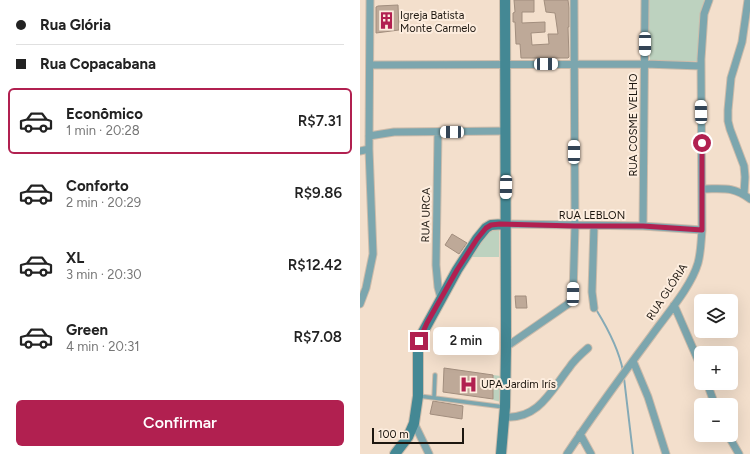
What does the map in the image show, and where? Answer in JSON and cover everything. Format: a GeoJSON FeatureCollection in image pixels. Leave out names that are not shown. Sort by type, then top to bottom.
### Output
{"type":"FeatureCollection","features":[{"type":"Feature","properties":{"kind":"main road"},"geometry":{"type":"LineString","coordinates":[[501,454],[505,407],[506,347],[505,0]]}},
{"type":"Feature","properties":{"kind":"main road"},"geometry":{"type":"LineString","coordinates":[[395,454],[408,437],[414,423],[418,396],[419,341],[427,323],[457,270],[477,239],[486,228],[494,224],[505,224]]}},
{"type":"Feature","properties":{"kind":"street"},"geometry":{"type":"LineString","coordinates":[[360,304],[373,254],[369,149],[370,0]]}},
{"type":"Feature","properties":{"kind":"street"},"geometry":{"type":"LineString","coordinates":[[506,347],[568,304],[571,301],[573,294],[575,226],[574,0]]}},
{"type":"Feature","properties":{"kind":"street","name":"RUA COSME VELHO"},"geometry":{"type":"LineString","coordinates":[[643,226],[645,0]]}},
{"type":"Feature","properties":{"kind":"street","name":"RUA GLÓRIA"},"geometry":{"type":"LineString","coordinates":[[567,454],[674,305],[691,279],[698,263],[702,230],[701,66],[704,14],[709,0]]}},
{"type":"Feature","properties":{"kind":"street"},"geometry":{"type":"LineString","coordinates":[[747,197],[744,166],[730,129],[728,110],[731,78],[742,42],[748,0]]}},
{"type":"Feature","properties":{"kind":"street"},"geometry":{"type":"LineString","coordinates":[[370,65],[645,64],[701,66]]}},
{"type":"Feature","properties":{"kind":"street"},"geometry":{"type":"LineString","coordinates":[[369,136],[386,132],[506,131]]}},
{"type":"Feature","properties":{"kind":"street","name":"RUA URCA"},"geometry":{"type":"LineString","coordinates":[[438,132],[436,265],[438,287],[442,298]]}},
{"type":"Feature","properties":{"kind":"street"},"geometry":{"type":"LineString","coordinates":[[360,151],[369,149]]}},
{"type":"Feature","properties":{"kind":"street"},"geometry":{"type":"LineString","coordinates":[[702,189],[733,190],[747,197]]}},
{"type":"Feature","properties":{"kind":"street","name":"RUA LEBLON"},"geometry":{"type":"LineString","coordinates":[[505,224],[643,226],[702,230]]}},
{"type":"Feature","properties":{"kind":"street"},"geometry":{"type":"LineString","coordinates":[[594,308],[592,292],[597,226]]}},
{"type":"Feature","properties":{"kind":"street"},"geometry":{"type":"LineString","coordinates":[[674,305],[694,351]]}},
{"type":"Feature","properties":{"kind":"street"},"geometry":{"type":"LineString","coordinates":[[504,417],[512,418],[525,416],[541,404],[575,359],[588,348]]}},
{"type":"Feature","properties":{"kind":"street"},"geometry":{"type":"LineString","coordinates":[[633,361],[648,398],[666,454]]}},
{"type":"Feature","properties":{"kind":"street"},"geometry":{"type":"LineString","coordinates":[[414,423],[429,454]]}},
{"type":"Feature","properties":{"kind":"street"},"geometry":{"type":"LineString","coordinates":[[580,434],[591,454]]}},
{"type":"Feature","properties":{"kind":"street"},"geometry":{"type":"LineString","coordinates":[[732,442],[739,454]]}},
{"type":"Feature","properties":{"kind":"lane"},"geometry":{"type":"LineString","coordinates":[[434,398],[435,375]]}},
{"type":"Feature","properties":{"kind":"lane"},"geometry":{"type":"LineString","coordinates":[[418,396],[505,407]]}},
{"type":"Feature","properties":{"kind":"green space"},"geometry":{"type":"Polygon","coordinates":[[[648,0],[710,0],[698,61],[650,60],[648,0]]]}},
{"type":"Feature","properties":{"kind":"green space"},"geometry":{"type":"Polygon","coordinates":[[[499,225],[499,257],[467,257],[480,236],[499,225]]]}},
{"type":"Feature","properties":{"kind":"green space"},"geometry":{"type":"Polygon","coordinates":[[[493,375],[501,376],[501,402],[493,400],[493,375]]]}},
{"type":"Feature","properties":{"kind":"building"},"geometry":{"type":"Polygon","coordinates":[[[514,0],[534,0],[534,12],[522,12],[522,23],[545,22],[545,32],[531,33],[532,45],[549,44],[548,34],[558,34],[555,13],[546,12],[544,0],[568,0],[568,58],[521,58],[520,44],[516,44],[515,22],[513,22],[513,13],[515,12],[514,0]]]}},
{"type":"Feature","properties":{"kind":"building","name":"Igreja Batista Monte Carmelo"},"geometry":{"type":"Polygon","coordinates":[[[398,5],[399,30],[376,33],[376,7],[398,5]]]}},
{"type":"Feature","properties":{"kind":"building"},"geometry":{"type":"Polygon","coordinates":[[[452,234],[467,243],[459,254],[445,245],[452,234]]]}},
{"type":"Feature","properties":{"kind":"building"},"geometry":{"type":"Polygon","coordinates":[[[515,296],[526,296],[527,308],[516,308],[515,296]]]}},
{"type":"Feature","properties":{"kind":"building","name":"UPA Jardim Irís"},"geometry":{"type":"Polygon","coordinates":[[[444,368],[493,375],[493,399],[443,392],[444,368]]]}},
{"type":"Feature","properties":{"kind":"building"},"geometry":{"type":"Polygon","coordinates":[[[433,401],[463,406],[462,419],[430,414],[433,401]]]}},
{"type":"Feature","properties":{"kind":"waterway"},"geometry":{"type":"LineString","coordinates":[[597,308],[597,311],[616,348],[623,371]]}},
{"type":"Feature","properties":{"kind":"waterway"},"geometry":{"type":"LineString","coordinates":[[624,378],[633,454]]}},
{"type":"Feature","properties":{"kind":"place","name":"Igreja Batista Monte Carmelo"},"geometry":{"type":"Point","coordinates":[387,21]}},
{"type":"Feature","properties":{"kind":"place","name":"UPA Jardim Irís"},"geometry":{"type":"Point","coordinates":[468,384]}},
{"type":"Feature","properties":{"kind":"route"},"geometry":{"type":"LineString","coordinates":[[419,341],[427,323],[457,270],[477,239],[486,228],[491,225],[643,226],[702,230],[702,143]]}}]}
